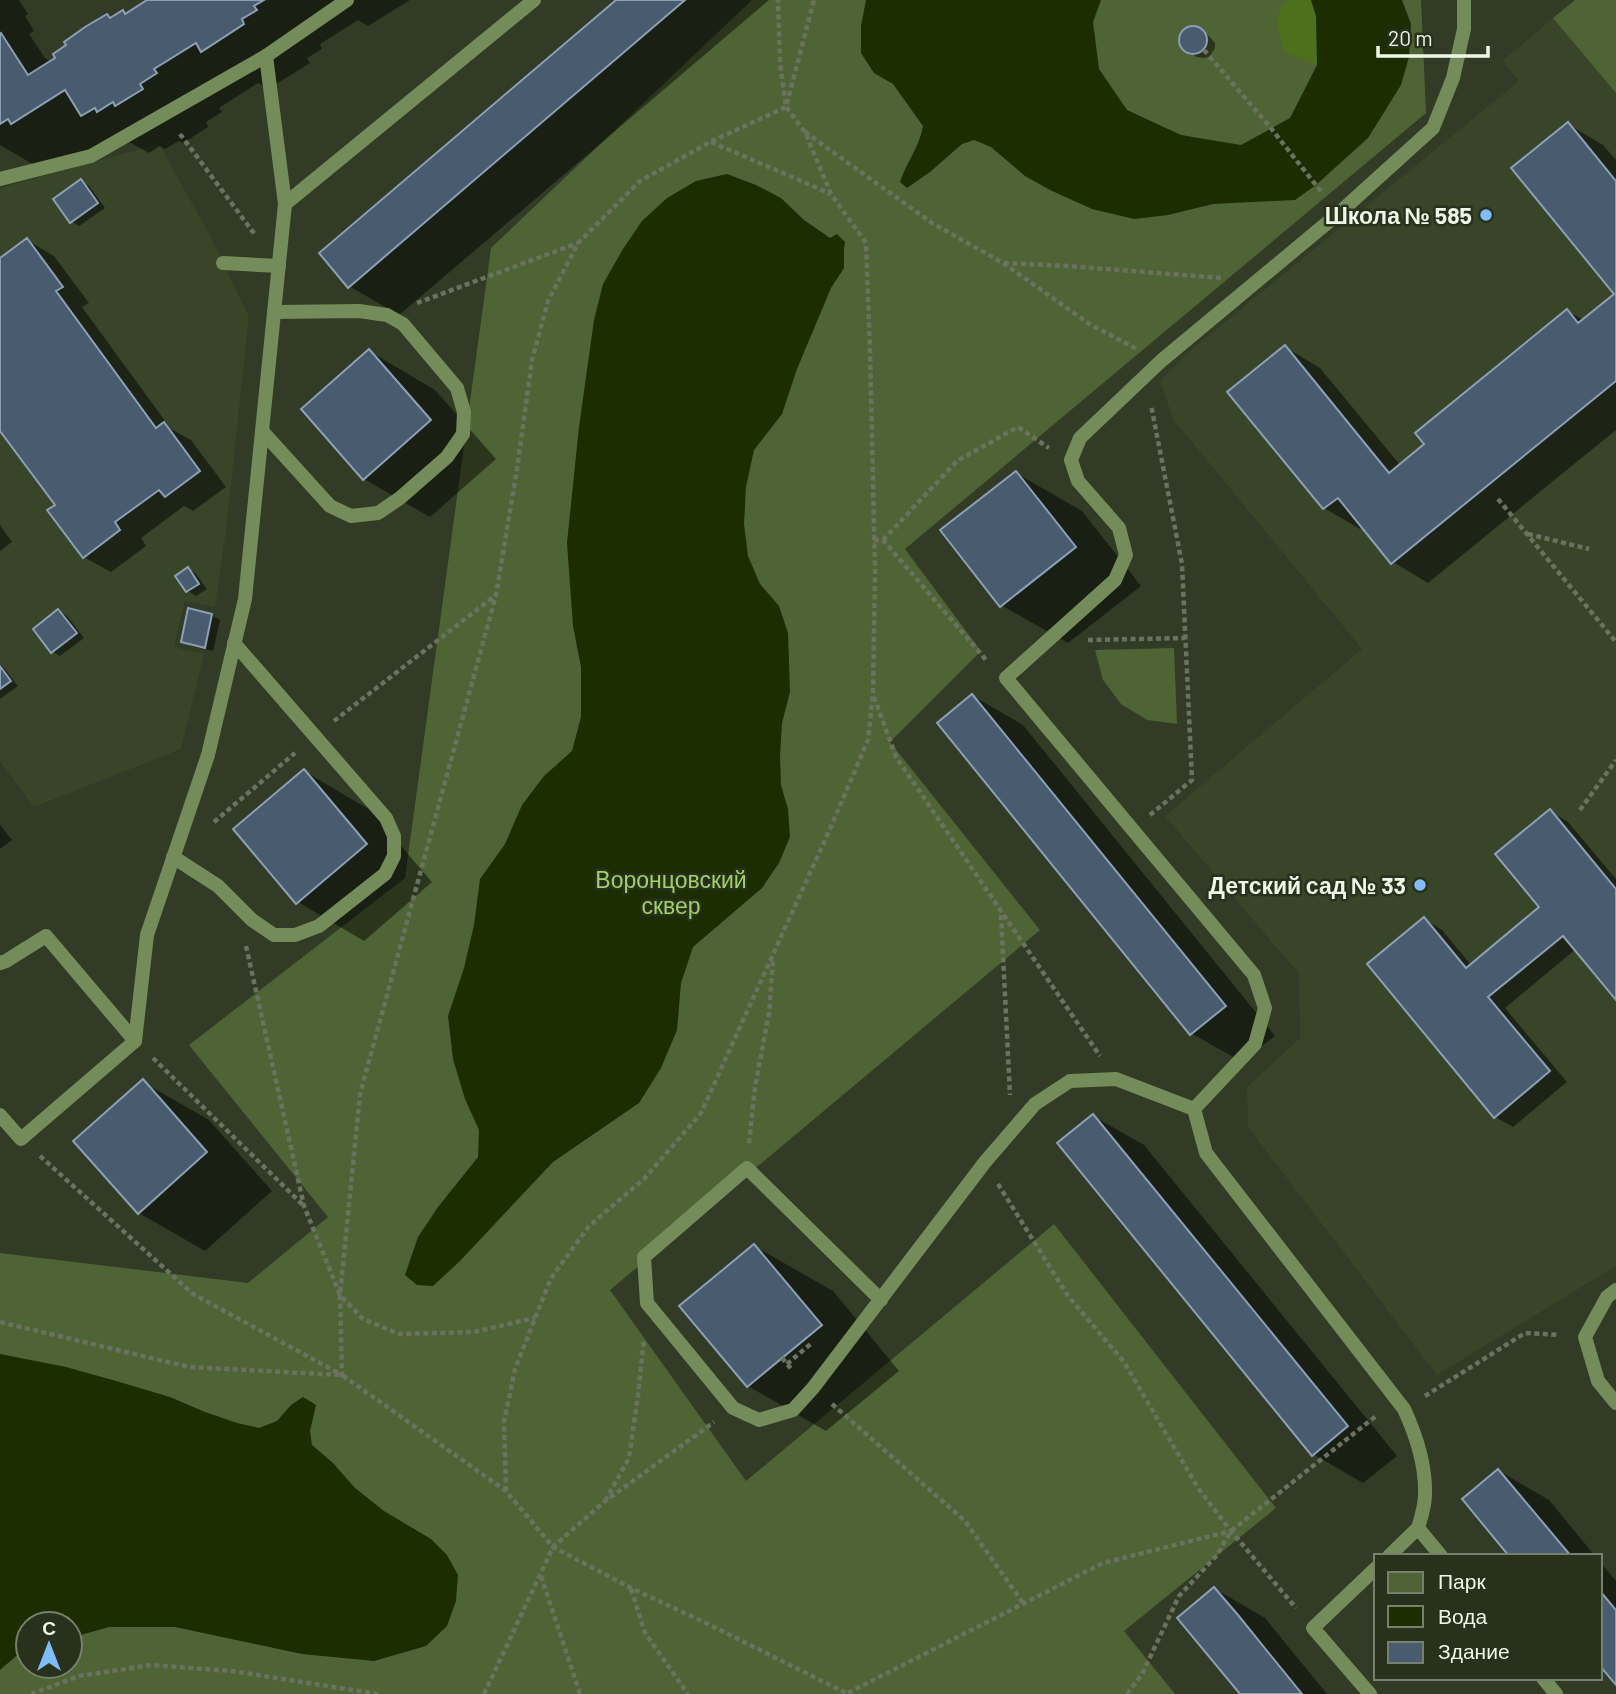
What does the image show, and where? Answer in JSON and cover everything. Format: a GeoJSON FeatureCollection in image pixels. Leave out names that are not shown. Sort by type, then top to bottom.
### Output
{"type":"FeatureCollection","features":[{"type":"Feature","properties":{"kind":"lane"},"geometry":{"type":"LineString","coordinates":[[0,179],[91,156],[266,56],[347,0]]}},
{"type":"Feature","properties":{"kind":"lane"},"geometry":{"type":"LineString","coordinates":[[285,204],[534,0]]}},
{"type":"Feature","properties":{"kind":"lane"},"geometry":{"type":"LineString","coordinates":[[1194,1109],[1255,1044],[1265,1007],[1254,975],[1006,678],[1115,580],[1126,555],[1119,528],[1078,481],[1071,460],[1080,438],[1161,362],[1339,213],[1433,128],[1453,78],[1464,29],[1464,0]]}},
{"type":"Feature","properties":{"kind":"lane"},"geometry":{"type":"LineString","coordinates":[[0,1115],[21,1139],[135,1041],[146,935],[208,755],[245,598],[285,204],[266,56]]}},
{"type":"Feature","properties":{"kind":"lane"},"geometry":{"type":"LineString","coordinates":[[223,263],[279,266]]}},
{"type":"Feature","properties":{"kind":"lane"},"geometry":{"type":"LineString","coordinates":[[262,431],[330,506],[351,516],[378,513],[400,498],[447,457],[463,434],[464,412],[457,388],[403,324],[387,315],[359,311],[274,312]]}},
{"type":"Feature","properties":{"kind":"lane"},"geometry":{"type":"LineString","coordinates":[[173,857],[218,886],[252,920],[274,935],[295,935],[319,926],[385,874],[394,856],[394,836],[386,818],[234,643]]}},
{"type":"Feature","properties":{"kind":"lane"},"geometry":{"type":"LineString","coordinates":[[0,962],[46,936],[135,1041]]}},
{"type":"Feature","properties":{"kind":"lane"},"geometry":{"type":"LineString","coordinates":[[881,1300],[747,1168],[644,1257],[647,1303],[733,1408],[759,1420],[793,1410],[813,1388],[881,1300],[985,1162],[1035,1104],[1070,1081],[1116,1079],[1194,1109]]}},
{"type":"Feature","properties":{"kind":"lane"},"geometry":{"type":"LineString","coordinates":[[1194,1109],[1206,1153],[1401,1404],[1412,1427],[1422,1461],[1425,1496],[1418,1528],[1391,1554]]}},
{"type":"Feature","properties":{"kind":"lane"},"geometry":{"type":"LineString","coordinates":[[1616,1290],[1607,1297],[1586,1337],[1598,1381],[1616,1403]]}},
{"type":"Feature","properties":{"kind":"lane"},"geometry":{"type":"LineString","coordinates":[[1418,1528],[1439,1554]]}},
{"type":"Feature","properties":{"kind":"lane"},"geometry":{"type":"LineString","coordinates":[[1370,1694],[1313,1628],[1374,1570]]}},
{"type":"Feature","properties":{"kind":"lane"},"geometry":{"type":"LineString","coordinates":[[1545,1680],[1556,1694]]}},
{"type":"Feature","properties":{"kind":"path"},"geometry":{"type":"LineString","coordinates":[[506,1491],[504,1422],[514,1369],[551,1278],[589,1226],[644,1179],[701,1113],[868,740],[873,694],[874,540],[866,243],[831,194],[805,132],[786,107],[780,63],[778,0]]}},
{"type":"Feature","properties":{"kind":"path"},"geometry":{"type":"LineString","coordinates":[[786,107],[814,0]]}},
{"type":"Feature","properties":{"kind":"path"},"geometry":{"type":"LineString","coordinates":[[1204,50],[1318,188]]}},
{"type":"Feature","properties":{"kind":"path"},"geometry":{"type":"LineString","coordinates":[[342,1375],[340,1295],[360,1094],[496,595],[533,360],[548,301],[578,243],[640,181],[710,142],[786,107]]}},
{"type":"Feature","properties":{"kind":"path"},"geometry":{"type":"LineString","coordinates":[[165,113],[279,266]]}},
{"type":"Feature","properties":{"kind":"path"},"geometry":{"type":"LineString","coordinates":[[805,132],[932,223],[1003,263],[1091,325],[1161,362]]}},
{"type":"Feature","properties":{"kind":"path"},"geometry":{"type":"LineString","coordinates":[[710,142],[831,194]]}},
{"type":"Feature","properties":{"kind":"path"},"geometry":{"type":"LineString","coordinates":[[387,315],[578,243]]}},
{"type":"Feature","properties":{"kind":"path"},"geometry":{"type":"LineString","coordinates":[[1003,263],[1257,281]]}},
{"type":"Feature","properties":{"kind":"path"},"geometry":{"type":"LineString","coordinates":[[1133,830],[1192,780],[1182,564],[1145,377]]}},
{"type":"Feature","properties":{"kind":"path"},"geometry":{"type":"LineString","coordinates":[[874,540],[883,540],[957,461],[1018,427],[1056,454],[1071,460]]}},
{"type":"Feature","properties":{"kind":"path"},"geometry":{"type":"LineString","coordinates":[[1498,499],[1616,642]]}},
{"type":"Feature","properties":{"kind":"path"},"geometry":{"type":"LineString","coordinates":[[1527,534],[1589,549]]}},
{"type":"Feature","properties":{"kind":"path"},"geometry":{"type":"LineString","coordinates":[[883,540],[987,661],[1006,678]]}},
{"type":"Feature","properties":{"kind":"path"},"geometry":{"type":"LineString","coordinates":[[214,822],[315,736],[496,595]]}},
{"type":"Feature","properties":{"kind":"path"},"geometry":{"type":"LineString","coordinates":[[1047,642],[1185,638]]}},
{"type":"Feature","properties":{"kind":"path"},"geometry":{"type":"LineString","coordinates":[[873,694],[895,757],[1116,1079]]}},
{"type":"Feature","properties":{"kind":"path"},"geometry":{"type":"LineString","coordinates":[[1580,810],[1616,760]]}},
{"type":"Feature","properties":{"kind":"path"},"geometry":{"type":"LineString","coordinates":[[236,904],[304,1206],[340,1295],[363,1320],[399,1334],[474,1332],[535,1318]]}},
{"type":"Feature","properties":{"kind":"path"},"geometry":{"type":"LineString","coordinates":[[1001,912],[1012,1130]]}},
{"type":"Feature","properties":{"kind":"path"},"geometry":{"type":"LineString","coordinates":[[747,1168],[755,1087],[769,1013],[774,955]]}},
{"type":"Feature","properties":{"kind":"path"},"geometry":{"type":"LineString","coordinates":[[135,1041],[304,1206]]}},
{"type":"Feature","properties":{"kind":"path"},"geometry":{"type":"LineString","coordinates":[[21,1139],[193,1294],[342,1375],[506,1491],[553,1547],[847,1694],[1103,1563],[1231,1531],[1401,1404],[1525,1333],[1586,1337]]}},
{"type":"Feature","properties":{"kind":"path"},"geometry":{"type":"LineString","coordinates":[[985,1162],[1068,1296],[1124,1362],[1198,1488],[1313,1628]]}},
{"type":"Feature","properties":{"kind":"path"},"geometry":{"type":"LineString","coordinates":[[604,1503],[629,1458],[647,1303]]}},
{"type":"Feature","properties":{"kind":"path"},"geometry":{"type":"LineString","coordinates":[[0,1322],[190,1367],[342,1375]]}},
{"type":"Feature","properties":{"kind":"path"},"geometry":{"type":"LineString","coordinates":[[813,1388],[965,1521],[1023,1603]]}},
{"type":"Feature","properties":{"kind":"path"},"geometry":{"type":"LineString","coordinates":[[484,1694],[553,1547],[604,1503],[733,1408]]}},
{"type":"Feature","properties":{"kind":"path"},"geometry":{"type":"LineString","coordinates":[[1127,1694],[1142,1674],[1180,1596],[1217,1555],[1231,1531]]}},
{"type":"Feature","properties":{"kind":"path"},"geometry":{"type":"LineString","coordinates":[[541,1575],[580,1694]]}},
{"type":"Feature","properties":{"kind":"path"},"geometry":{"type":"LineString","coordinates":[[631,1588],[645,1633],[688,1694]]}},
{"type":"Feature","properties":{"kind":"path"},"geometry":{"type":"LineString","coordinates":[[31,1694],[79,1676],[152,1665],[232,1671],[378,1694]]}},
{"type":"Feature","properties":{"kind":"shaded area"},"geometry":{"type":"Polygon","coordinates":[[[1575,0],[1616,0],[1616,1266],[1437,1375],[1248,1127],[1247,1087],[1300,1038],[1299,974],[1165,816],[1362,649],[1173,419],[1160,381],[1192,349],[1519,81],[1502,61],[1575,0]]]}},
{"type":"Feature","properties":{"kind":"shaded area"},"geometry":{"type":"Polygon","coordinates":[[[159,144],[209,234],[249,317],[215,607],[185,601],[174,647],[204,654],[181,749],[34,807],[0,761],[0,188],[159,144]]]}},
{"type":"Feature","properties":{"kind":"green space","name":"Воронцовский сквер"},"geometry":{"type":"Polygon","coordinates":[[[752,0],[1421,0],[1426,113],[905,549],[981,651],[890,742],[1040,930],[610,1290],[746,1481],[1054,1224],[1276,1508],[1124,1631],[1175,1694],[0,1694],[0,1253],[248,1283],[328,1217],[189,1045],[405,878],[491,248],[752,0]]]}},
{"type":"Feature","properties":{"kind":"green space"},"geometry":{"type":"Polygon","coordinates":[[[1286,0],[1311,0],[1316,16],[1317,65],[1283,51],[1277,17],[1286,0]]]}},
{"type":"Feature","properties":{"kind":"green space"},"geometry":{"type":"Polygon","coordinates":[[[1575,0],[1616,0],[1616,93],[1553,18],[1575,0]]]}},
{"type":"Feature","properties":{"kind":"green space"},"geometry":{"type":"Polygon","coordinates":[[[1174,648],[1177,724],[1147,720],[1121,704],[1103,680],[1095,650],[1174,648]]]}},
{"type":"Feature","properties":{"kind":"water"},"geometry":{"type":"Polygon","coordinates":[[[866,0],[1101,0],[1093,22],[1099,69],[1127,110],[1181,135],[1241,145],[1290,118],[1317,65],[1316,16],[1311,0],[1402,0],[1411,24],[1409,57],[1401,85],[1368,138],[1316,185],[1295,200],[1213,204],[1168,215],[1134,219],[1092,209],[1050,190],[1025,176],[991,147],[974,140],[962,144],[907,188],[900,182],[923,126],[893,84],[874,73],[861,53],[861,26],[866,0]]]}},
{"type":"Feature","properties":{"kind":"water"},"geometry":{"type":"Polygon","coordinates":[[[727,174],[781,198],[804,220],[830,238],[837,234],[845,242],[844,268],[831,288],[797,369],[782,414],[754,450],[746,487],[744,524],[748,556],[760,584],[779,606],[788,633],[790,692],[782,723],[780,756],[781,785],[788,809],[790,837],[779,863],[762,888],[693,947],[681,983],[677,1030],[661,1068],[639,1103],[553,1162],[433,1286],[417,1285],[405,1275],[418,1237],[478,1157],[479,1130],[465,1099],[453,1059],[448,1016],[464,968],[474,925],[480,879],[505,844],[522,805],[544,776],[572,751],[581,717],[581,667],[573,626],[567,543],[579,427],[594,320],[603,284],[642,221],[667,198],[696,181],[727,174]]]}},
{"type":"Feature","properties":{"kind":"water"},"geometry":{"type":"Polygon","coordinates":[[[0,1354],[66,1367],[116,1381],[170,1397],[237,1423],[259,1428],[277,1421],[291,1405],[303,1397],[316,1405],[310,1431],[312,1445],[333,1463],[355,1488],[384,1511],[431,1539],[447,1555],[458,1575],[456,1601],[447,1626],[426,1646],[374,1661],[302,1654],[175,1627],[109,1627],[84,1634],[84,1610],[14,1610],[14,1658],[0,1670],[0,1354]]]}},
{"type":"Feature","properties":{"kind":"building"},"geometry":{"type":"Polygon","coordinates":[[[147,0],[264,0],[254,6],[257,10],[242,19],[244,24],[201,52],[196,43],[154,69],[157,73],[140,84],[143,89],[115,106],[113,102],[97,112],[95,108],[81,116],[65,90],[11,124],[8,119],[0,124],[1,33],[28,75],[55,58],[53,54],[66,45],[64,42],[85,27],[107,14],[110,18],[123,10],[125,14],[147,0]]]}},
{"type":"Feature","properties":{"kind":"building"},"geometry":{"type":"Polygon","coordinates":[[[616,0],[685,0],[348,288],[319,253],[616,0]]]}},
{"type":"Feature","properties":{"kind":"building"},"geometry":{"type":"Polygon","coordinates":[[[1193,26],[1203,30],[1207,40],[1203,50],[1193,54],[1183,50],[1179,40],[1183,30],[1193,26]]]}},
{"type":"Feature","properties":{"kind":"building"},"geometry":{"type":"Polygon","coordinates":[[[1568,122],[1616,181],[1616,381],[1391,564],[1338,498],[1323,509],[1227,392],[1285,345],[1389,473],[1424,444],[1415,433],[1567,309],[1578,323],[1614,294],[1511,168],[1568,122]]]}},
{"type":"Feature","properties":{"kind":"building"},"geometry":{"type":"Polygon","coordinates":[[[81,179],[98,203],[70,223],[53,199],[81,179]]]}},
{"type":"Feature","properties":{"kind":"building"},"geometry":{"type":"Polygon","coordinates":[[[27,238],[63,287],[56,291],[156,428],[164,422],[200,471],[165,497],[159,490],[115,522],[120,530],[83,558],[47,510],[55,505],[0,431],[0,258],[27,238]]]}},
{"type":"Feature","properties":{"kind":"building"},"geometry":{"type":"Polygon","coordinates":[[[369,349],[431,420],[363,480],[301,409],[369,349]]]}},
{"type":"Feature","properties":{"kind":"building"},"geometry":{"type":"Polygon","coordinates":[[[1016,471],[1076,547],[1000,607],[940,530],[1016,471]]]}},
{"type":"Feature","properties":{"kind":"building"},"geometry":{"type":"Polygon","coordinates":[[[188,567],[199,584],[186,592],[175,576],[188,567]]]}},
{"type":"Feature","properties":{"kind":"building"},"geometry":{"type":"Polygon","coordinates":[[[188,608],[212,614],[205,648],[181,642],[188,608]]]}},
{"type":"Feature","properties":{"kind":"building"},"geometry":{"type":"Polygon","coordinates":[[[58,609],[77,633],[51,653],[33,629],[58,609]]]}},
{"type":"Feature","properties":{"kind":"building"},"geometry":{"type":"Polygon","coordinates":[[[0,666],[11,681],[0,689],[0,666]]]}},
{"type":"Feature","properties":{"kind":"building"},"geometry":{"type":"Polygon","coordinates":[[[972,694],[1226,1006],[1190,1035],[937,723],[972,694]]]}},
{"type":"Feature","properties":{"kind":"building"},"geometry":{"type":"Polygon","coordinates":[[[304,769],[367,844],[296,904],[233,829],[304,769]]]}},
{"type":"Feature","properties":{"kind":"building"},"geometry":{"type":"Polygon","coordinates":[[[1550,809],[1616,889],[1616,1000],[1563,936],[1488,997],[1550,1071],[1494,1118],[1367,964],[1424,917],[1466,968],[1539,907],[1495,854],[1550,809]]]}},
{"type":"Feature","properties":{"kind":"building"},"geometry":{"type":"Polygon","coordinates":[[[143,1079],[207,1152],[138,1214],[73,1141],[143,1079]]]}},
{"type":"Feature","properties":{"kind":"building"},"geometry":{"type":"Polygon","coordinates":[[[1093,1114],[1348,1426],[1312,1456],[1057,1143],[1093,1114]]]}},
{"type":"Feature","properties":{"kind":"building"},"geometry":{"type":"Polygon","coordinates":[[[754,1244],[822,1325],[747,1387],[679,1306],[754,1244]]]}},
{"type":"Feature","properties":{"kind":"building"},"geometry":{"type":"Polygon","coordinates":[[[1498,1469],[1569,1554],[1507,1554],[1462,1499],[1498,1469]]]}},
{"type":"Feature","properties":{"kind":"building"},"geometry":{"type":"Polygon","coordinates":[[[1214,1587],[1302,1694],[1240,1694],[1177,1618],[1214,1587]]]}},
{"type":"Feature","properties":{"kind":"building"},"geometry":{"type":"Polygon","coordinates":[[[1602,1593],[1616,1610],[1616,1685],[1602,1668],[1602,1593]]]}},
{"type":"Feature","properties":{"kind":"place","name":"Школа № 585"},"geometry":{"type":"Point","coordinates":[1486,215]}},
{"type":"Feature","properties":{"kind":"place","name":"Детский сад № 33"},"geometry":{"type":"Point","coordinates":[1420,885]}}]}
